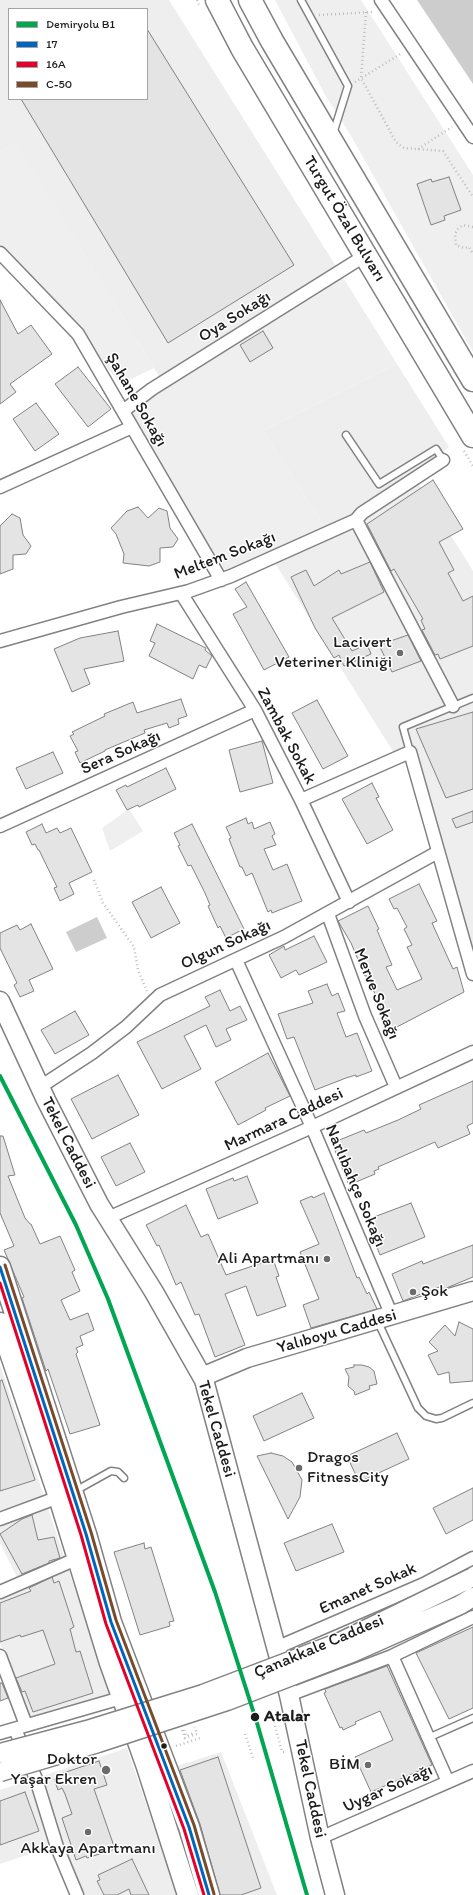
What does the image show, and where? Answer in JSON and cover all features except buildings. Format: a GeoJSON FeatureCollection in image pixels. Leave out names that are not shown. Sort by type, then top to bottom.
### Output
{"type":"FeatureCollection","features":[{"type":"Feature","properties":{"kind":"highway","name":"Turgut Özal Bulvarı"},"geometry":{"type":"LineString","coordinates":[[217,0],[242,48],[473,436]]}},
{"type":"Feature","properties":{"kind":"highway","name":"Turgut Özal Bulvarı"},"geometry":{"type":"LineString","coordinates":[[250,0],[331,141],[473,380]]}},
{"type":"Feature","properties":{"kind":"main road"},"geometry":{"type":"LineString","coordinates":[[0,1267],[84,1556],[130,1696],[147,1767],[188,1895]]}},
{"type":"Feature","properties":{"kind":"main road"},"geometry":{"type":"LineString","coordinates":[[0,1323],[66,1494]]}},
{"type":"Feature","properties":{"kind":"main road"},"geometry":{"type":"LineString","coordinates":[[130,1696],[189,1827],[209,1895]]}},
{"type":"Feature","properties":{"kind":"street"},"geometry":{"type":"LineString","coordinates":[[381,0],[473,137]]}},
{"type":"Feature","properties":{"kind":"street","name":"Oya Sokağı"},"geometry":{"type":"LineString","coordinates":[[123,411],[152,388],[366,255]]}},
{"type":"Feature","properties":{"kind":"street","name":"Şahane Sokağı"},"geometry":{"type":"LineString","coordinates":[[2,258],[78,334],[221,580]]}},
{"type":"Feature","properties":{"kind":"street"},"geometry":{"type":"LineString","coordinates":[[0,487],[132,427]]}},
{"type":"Feature","properties":{"kind":"street","name":"Meltem Sokağı"},"geometry":{"type":"LineString","coordinates":[[0,642],[121,607],[181,593],[221,580],[356,520],[362,513],[443,460]]}},
{"type":"Feature","properties":{"kind":"street"},"geometry":{"type":"LineString","coordinates":[[356,520],[453,706]]}},
{"type":"Feature","properties":{"kind":"street","name":"Zambak Sokak"},"geometry":{"type":"LineString","coordinates":[[181,593],[255,710],[301,800],[349,902]]}},
{"type":"Feature","properties":{"kind":"street","name":"Sera Sokağı"},"geometry":{"type":"LineString","coordinates":[[0,826],[255,710]]}},
{"type":"Feature","properties":{"kind":"street"},"geometry":{"type":"LineString","coordinates":[[301,800],[410,752],[473,974]]}},
{"type":"Feature","properties":{"kind":"street","name":"Olgun Sokağı"},"geometry":{"type":"LineString","coordinates":[[40,1087],[92,1053],[126,1027],[160,995],[236,960],[328,914],[438,852]]}},
{"type":"Feature","properties":{"kind":"street","name":"Merve Sokağı"},"geometry":{"type":"LineString","coordinates":[[328,914],[365,1016],[396,1087]]}},
{"type":"Feature","properties":{"kind":"street","name":"Narlıbahçe Sokağı"},"geometry":{"type":"LineString","coordinates":[[236,960],[312,1127],[384,1317]]}},
{"type":"Feature","properties":{"kind":"street","name":"Tekel Caddesi"},"geometry":{"type":"LineString","coordinates":[[0,1001],[40,1087],[108,1218],[154,1292],[204,1380],[289,1694],[320,1838],[335,1895]]}},
{"type":"Feature","properties":{"kind":"street","name":"Marmara Caddesi"},"geometry":{"type":"LineString","coordinates":[[108,1218],[312,1127],[473,1052]]}},
{"type":"Feature","properties":{"kind":"street","name":"Yalıboyu Caddesi"},"geometry":{"type":"LineString","coordinates":[[204,1380],[209,1374],[247,1358],[473,1291]]}},
{"type":"Feature","properties":{"kind":"street"},"geometry":{"type":"LineString","coordinates":[[0,1519],[66,1494]]}},
{"type":"Feature","properties":{"kind":"street"},"geometry":{"type":"LineString","coordinates":[[0,1592],[84,1556]]}},
{"type":"Feature","properties":{"kind":"street","name":"Emanet Sokak"},"geometry":{"type":"LineString","coordinates":[[276,1648],[424,1584],[473,1558]]}},
{"type":"Feature","properties":{"kind":"street","name":"Çanakkale Caddesi"},"geometry":{"type":"LineString","coordinates":[[0,1753],[87,1730],[202,1694],[340,1642],[473,1576]]}},
{"type":"Feature","properties":{"kind":"street","name":"Çanakkale Caddesi"},"geometry":{"type":"LineString","coordinates":[[0,1772],[98,1743],[227,1701],[354,1652],[460,1605],[473,1597]]}},
{"type":"Feature","properties":{"kind":"street"},"geometry":{"type":"LineString","coordinates":[[289,1694],[392,1656],[473,1617]]}},
{"type":"Feature","properties":{"kind":"street"},"geometry":{"type":"LineString","coordinates":[[0,1656],[57,1847],[77,1895]]}},
{"type":"Feature","properties":{"kind":"street","name":"Uygar Sokağı"},"geometry":{"type":"LineString","coordinates":[[392,1656],[448,1782]]}},
{"type":"Feature","properties":{"kind":"street"},"geometry":{"type":"LineString","coordinates":[[0,1733],[130,1696]]}},
{"type":"Feature","properties":{"kind":"street","name":"Uygar Sokağı"},"geometry":{"type":"LineString","coordinates":[[320,1838],[473,1771]]}},
{"type":"Feature","properties":{"kind":"lane"},"geometry":{"type":"LineString","coordinates":[[301,0],[348,86],[331,141]]}},
{"type":"Feature","properties":{"kind":"lane"},"geometry":{"type":"LineString","coordinates":[[346,434],[379,484],[436,449],[443,460]]}},
{"type":"Feature","properties":{"kind":"lane"},"geometry":{"type":"LineString","coordinates":[[410,752],[403,727],[473,698]]}},
{"type":"Feature","properties":{"kind":"lane"},"geometry":{"type":"LineString","coordinates":[[384,1317],[422,1413],[430,1418],[442,1418],[473,1403]]}},
{"type":"Feature","properties":{"kind":"lane"},"geometry":{"type":"LineString","coordinates":[[66,1494],[106,1472],[118,1472],[124,1478]]}},
{"type":"Feature","properties":{"kind":"lane"},"geometry":{"type":"LineString","coordinates":[[428,1738],[473,1718]]}},
{"type":"Feature","properties":{"kind":"path"},"geometry":{"type":"LineString","coordinates":[[310,15],[388,10]]}},
{"type":"Feature","properties":{"kind":"path"},"geometry":{"type":"LineString","coordinates":[[366,12],[361,78],[396,142],[404,148],[443,151],[473,197]]}},
{"type":"Feature","properties":{"kind":"path"},"geometry":{"type":"LineString","coordinates":[[348,86],[412,47]]}},
{"type":"Feature","properties":{"kind":"path"},"geometry":{"type":"LineString","coordinates":[[417,149],[462,120]]}},
{"type":"Feature","properties":{"kind":"path"},"geometry":{"type":"LineString","coordinates":[[473,227],[463,226],[458,229],[455,234],[456,245],[464,248],[469,247],[473,254]]}},
{"type":"Feature","properties":{"kind":"path"},"geometry":{"type":"LineString","coordinates":[[94,880],[104,903],[134,947],[138,970],[152,1002]]}},
{"type":"Feature","properties":{"kind":"path"},"geometry":{"type":"LineString","coordinates":[[274,1722],[282,1752]]}},
{"type":"Feature","properties":{"kind":"path"},"geometry":{"type":"LineString","coordinates":[[180,1734],[193,1729],[194,1734],[186,1736],[184,1730],[195,1726],[197,1734],[185,1738],[182,1729],[187,1727]]}},
{"type":"Feature","properties":{"kind":"path"},"geometry":{"type":"LineString","coordinates":[[245,1734],[253,1758]]}},
{"type":"Feature","properties":{"kind":"path"},"geometry":{"type":"LineString","coordinates":[[174,1746],[200,1738]]}},
{"type":"Feature","properties":{"kind":"shaded area"},"geometry":{"type":"Polygon","coordinates":[[[0,0],[169,0],[344,279],[165,386],[15,141],[0,152],[0,0]]]}},
{"type":"Feature","properties":{"kind":"shaded area"},"geometry":{"type":"Polygon","coordinates":[[[275,0],[361,0],[473,175],[473,352],[351,136],[324,93],[275,0]]]}},
{"type":"Feature","properties":{"kind":"shaded area"},"geometry":{"type":"Polygon","coordinates":[[[417,0],[473,0],[473,84],[417,0]]]}},
{"type":"Feature","properties":{"kind":"shaded area"},"geometry":{"type":"Polygon","coordinates":[[[15,140],[154,368],[121,384],[45,294],[0,255],[0,152],[15,140]]]}},
{"type":"Feature","properties":{"kind":"shaded area"},"geometry":{"type":"Polygon","coordinates":[[[344,279],[397,364],[263,431],[324,525],[222,575],[132,413],[165,386],[344,279]]]}},
{"type":"Feature","properties":{"kind":"shaded area"},"geometry":{"type":"Polygon","coordinates":[[[397,364],[449,447],[413,474],[473,571],[473,952],[412,744],[394,753],[268,552],[324,525],[263,431],[397,364]]]}},
{"type":"Feature","properties":{"kind":"shaded area"},"geometry":{"type":"Polygon","coordinates":[[[129,809],[143,831],[110,851],[102,828],[129,809]]]}},
{"type":"Feature","properties":{"kind":"shaded area"},"geometry":{"type":"Polygon","coordinates":[[[97,917],[107,938],[76,952],[66,932],[97,917]]]}},
{"type":"Feature","properties":{"kind":"shaded area"},"geometry":{"type":"Polygon","coordinates":[[[0,1365],[111,1697],[29,1719],[0,1643],[0,1586],[18,1579],[0,1543],[0,1365]]]}},
{"type":"Feature","properties":{"kind":"shaded area"},"geometry":{"type":"Polygon","coordinates":[[[127,1748],[177,1895],[84,1895],[62,1843],[0,1864],[0,1790],[127,1748]]]}},
{"type":"Feature","properties":{"kind":"shaded area"},"geometry":{"type":"Polygon","coordinates":[[[221,1752],[277,1895],[213,1895],[174,1767],[221,1752]]]}},
{"type":"Feature","properties":{"kind":"rail line","name":"B1"},"geometry":{"type":"LineString","coordinates":[[0,1076],[76,1225],[108,1299],[215,1592],[257,1723],[307,1895]]}},
{"type":"Feature","properties":{"kind":"transit line","name":"C-50"},"geometry":{"type":"LineString","coordinates":[[5,1265],[91,1532],[116,1620],[194,1825],[214,1894]]}},
{"type":"Feature","properties":{"kind":"transit line","name":"17"},"geometry":{"type":"LineString","coordinates":[[0,1267],[86,1534],[111,1622],[189,1827],[209,1895]]}},
{"type":"Feature","properties":{"kind":"transit line","name":"16A"},"geometry":{"type":"LineString","coordinates":[[0,1283],[81,1535],[106,1624],[184,1829],[204,1895]]}},
{"type":"Feature","properties":{"kind":"place","name":"Lacivert Veteriner Kliniği"},"geometry":{"type":"Point","coordinates":[400,653]}},
{"type":"Feature","properties":{"kind":"place","name":"Ali Apartmanı"},"geometry":{"type":"Point","coordinates":[327,1259]}},
{"type":"Feature","properties":{"kind":"place","name":"Şok"},"geometry":{"type":"Point","coordinates":[413,1292]}},
{"type":"Feature","properties":{"kind":"place","name":"Dragos FitnessCity"},"geometry":{"type":"Point","coordinates":[299,1468]}},
{"type":"Feature","properties":{"kind":"place","name":"Atalar"},"geometry":{"type":"Point","coordinates":[255,1717]}},
{"type":"Feature","properties":{"kind":"place","name":"BİM"},"geometry":{"type":"Point","coordinates":[368,1765]}},
{"type":"Feature","properties":{"kind":"place","name":"Doktor Yaşar Ekren"},"geometry":{"type":"Point","coordinates":[106,1770]}},
{"type":"Feature","properties":{"kind":"place","name":"Akkaya Apartmanı"},"geometry":{"type":"Point","coordinates":[88,1832]}}]}
